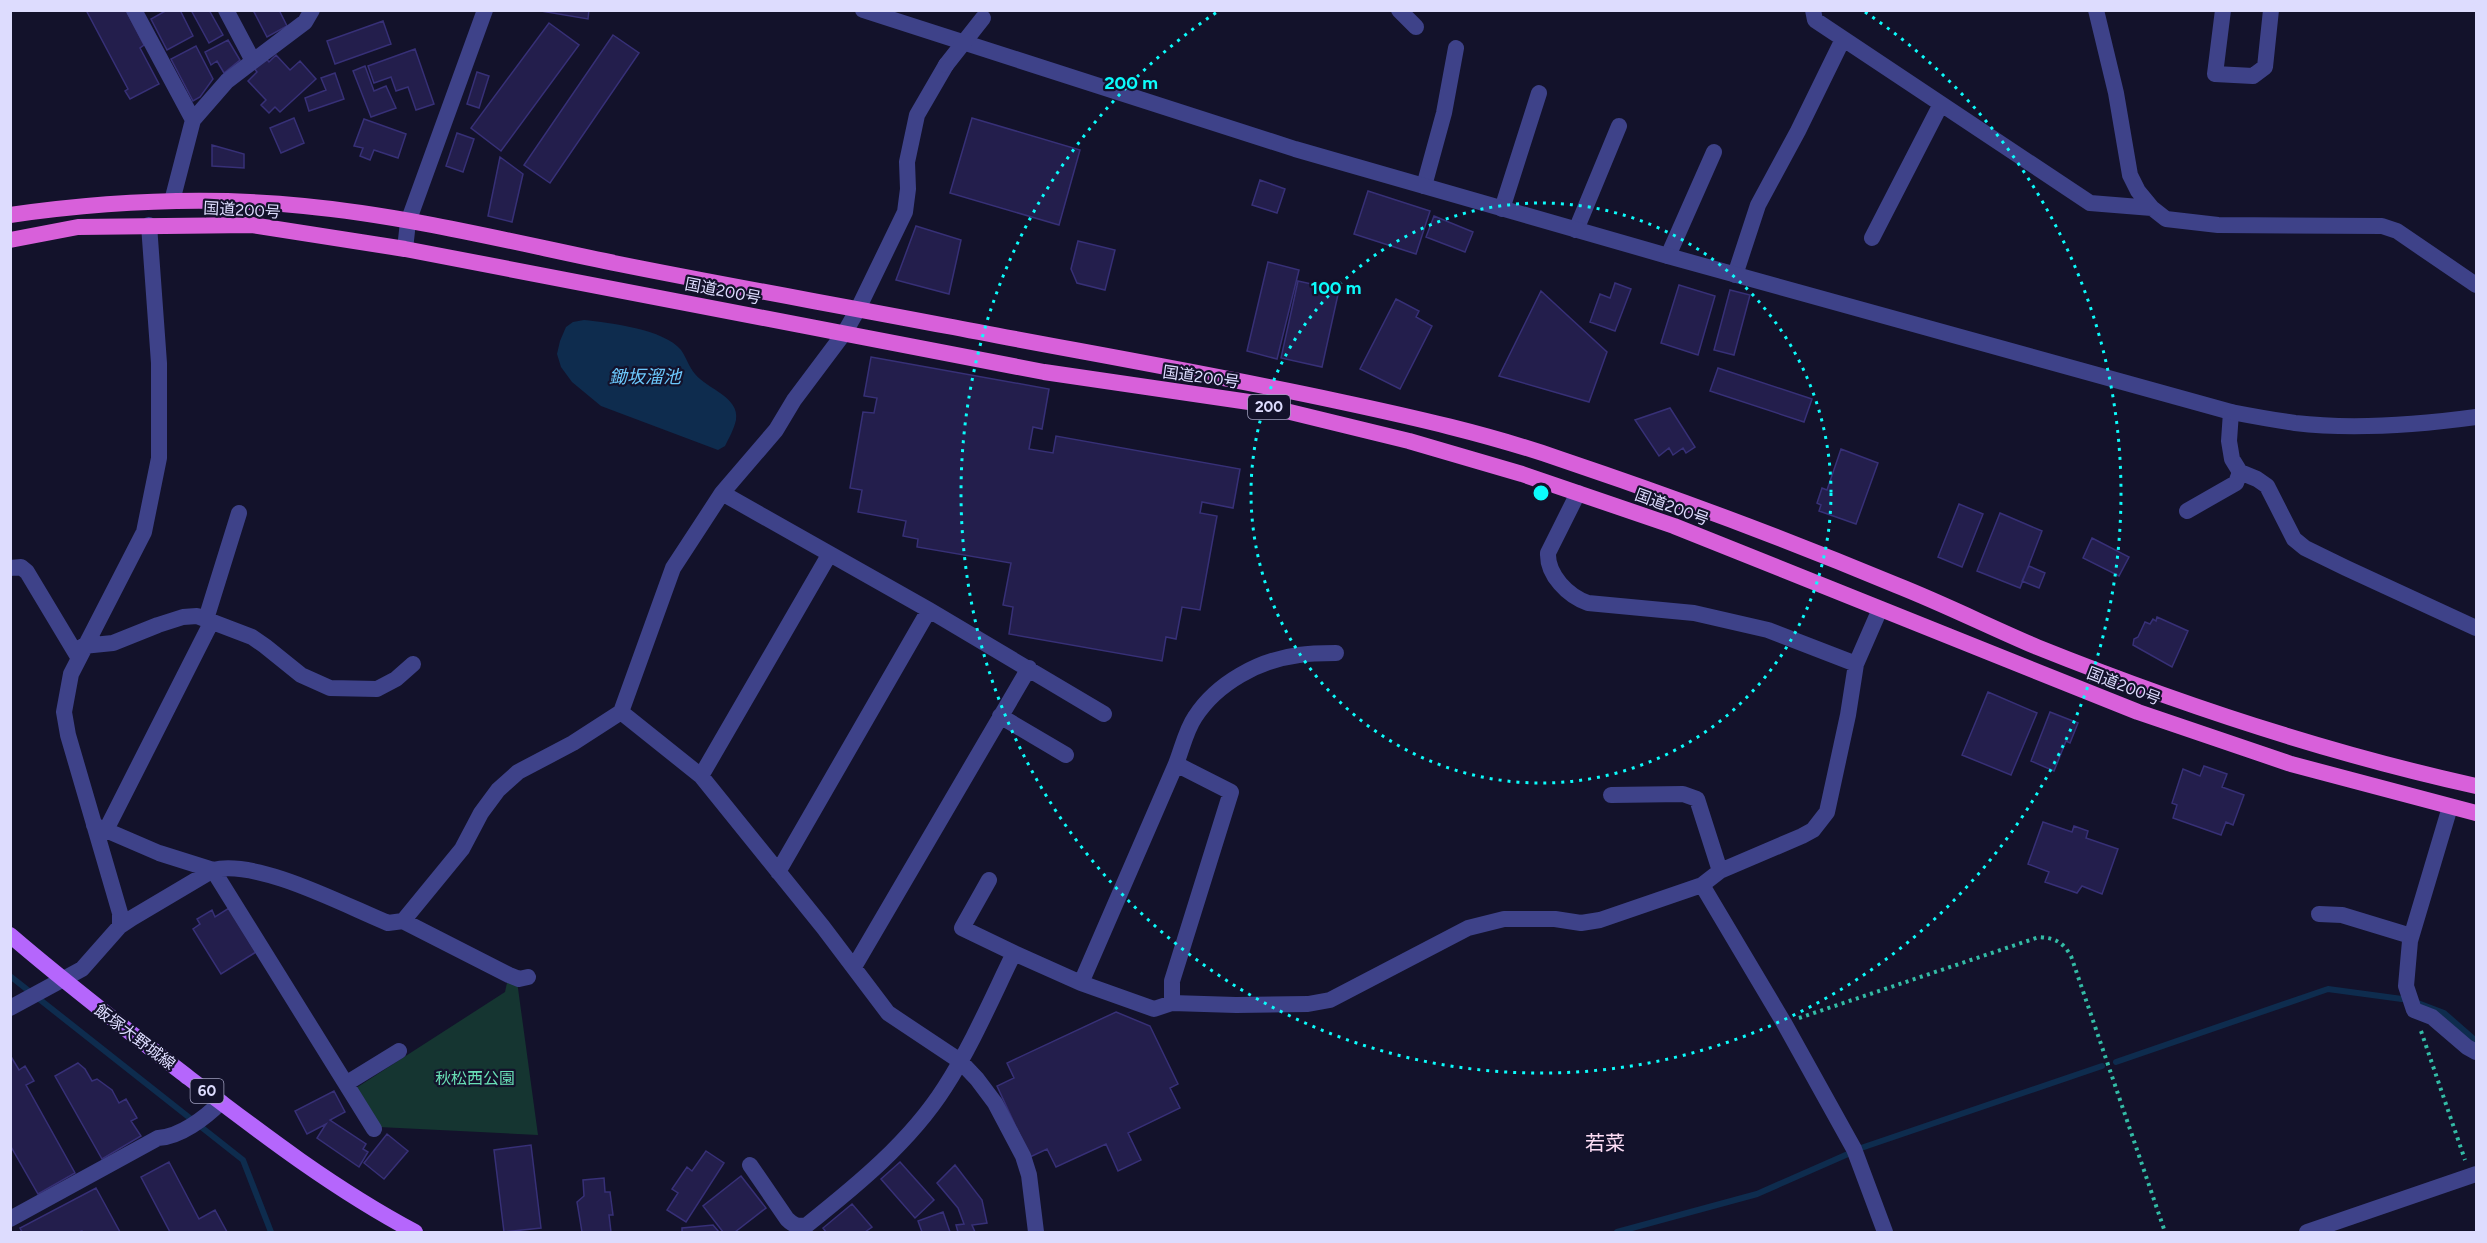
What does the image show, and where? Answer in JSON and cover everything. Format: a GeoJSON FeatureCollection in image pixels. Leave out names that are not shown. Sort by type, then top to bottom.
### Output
{"type":"FeatureCollection","features":[{"type":"Feature","properties":{"kind":"highway","name":"国道200号"},"geometry":{"type":"LineString","coordinates":[[10,215],[81,205],[203,200],[308,206],[408,222],[1215,375],[1421,419],[1553,456],[1800,545],[2037,647],[2163,694],[2297,739],[2476,786]]}},
{"type":"Feature","properties":{"kind":"highway","name":"国道200号"},"geometry":{"type":"LineString","coordinates":[[10,240],[78,227],[252,225],[405,249],[1044,372],[1249,402],[1409,441],[1522,474],[1674,526],[2138,712],[2291,764],[2476,813]]}},
{"type":"Feature","properties":{"kind":"main road","name":"飯塚大野城線"},"geometry":{"type":"LineString","coordinates":[[10,934],[56,983],[215,1107],[369,1208],[415,1233]]}},
{"type":"Feature","properties":{"kind":"street"},"geometry":{"type":"LineString","coordinates":[[134,10],[193,120]]}},
{"type":"Feature","properties":{"kind":"street"},"geometry":{"type":"LineString","coordinates":[[226,10],[254,61]]}},
{"type":"Feature","properties":{"kind":"street"},"geometry":{"type":"LineString","coordinates":[[172,201],[193,120],[227,81],[305,22],[312,10]]}},
{"type":"Feature","properties":{"kind":"street"},"geometry":{"type":"LineString","coordinates":[[405,249],[408,222],[485,10]]}},
{"type":"Feature","properties":{"kind":"street"},"geometry":{"type":"LineString","coordinates":[[863,10],[1284,146],[1735,275],[2231,412],[2296,423],[2357,426],[2429,423],[2476,417]]}},
{"type":"Feature","properties":{"kind":"street"},"geometry":{"type":"LineString","coordinates":[[1399,10],[1416,27]]}},
{"type":"Feature","properties":{"kind":"street"},"geometry":{"type":"LineString","coordinates":[[1813,10],[1815,20],[2090,203],[2152,208]]}},
{"type":"Feature","properties":{"kind":"street"},"geometry":{"type":"LineString","coordinates":[[2096,10],[2116,93],[2130,174],[2138,191],[2152,208],[2166,219],[2218,225],[2382,226],[2397,231],[2476,285]]}},
{"type":"Feature","properties":{"kind":"street"},"geometry":{"type":"LineString","coordinates":[[2223,10],[2216,74],[2253,76],[2265,67],[2271,10]]}},
{"type":"Feature","properties":{"kind":"street"},"geometry":{"type":"LineString","coordinates":[[403,921],[462,849],[481,813],[498,790],[518,772],[573,743],[621,712],[673,568],[722,493],[777,430],[794,400],[845,332],[858,309],[905,212],[908,189],[907,162],[917,115],[946,65],[986,14]]}},
{"type":"Feature","properties":{"kind":"street"},"geometry":{"type":"LineString","coordinates":[[1735,275],[1758,205],[1798,131],[1843,39]]}},
{"type":"Feature","properties":{"kind":"street"},"geometry":{"type":"LineString","coordinates":[[1424,186],[1444,113],[1456,48]]}},
{"type":"Feature","properties":{"kind":"street"},"geometry":{"type":"LineString","coordinates":[[1502,208],[1539,93]]}},
{"type":"Feature","properties":{"kind":"street"},"geometry":{"type":"LineString","coordinates":[[1872,238],[1941,104]]}},
{"type":"Feature","properties":{"kind":"street"},"geometry":{"type":"LineString","coordinates":[[1576,230],[1619,126]]}},
{"type":"Feature","properties":{"kind":"street"},"geometry":{"type":"LineString","coordinates":[[1668,256],[1714,152]]}},
{"type":"Feature","properties":{"kind":"street"},"geometry":{"type":"LineString","coordinates":[[120,926],[120,913],[100,827],[68,735],[64,712],[66,690],[80,652],[144,532],[159,458],[159,363],[149,225]]}},
{"type":"Feature","properties":{"kind":"street"},"geometry":{"type":"LineString","coordinates":[[2231,412],[2229,441],[2232,459],[2240,472],[2267,486],[2294,539],[2305,548],[2476,628]]}},
{"type":"Feature","properties":{"kind":"street"},"geometry":{"type":"LineString","coordinates":[[2187,511],[2236,483],[2240,472]]}},
{"type":"Feature","properties":{"kind":"street"},"geometry":{"type":"LineString","coordinates":[[722,493],[929,610],[1104,714]]}},
{"type":"Feature","properties":{"kind":"street"},"geometry":{"type":"LineString","coordinates":[[1578,493],[1548,553],[1554,577],[1578,599],[1588,603],[1694,613],[1768,630],[1856,664]]}},
{"type":"Feature","properties":{"kind":"street"},"geometry":{"type":"LineString","coordinates":[[100,827],[209,620],[239,513]]}},
{"type":"Feature","properties":{"kind":"street"},"geometry":{"type":"LineString","coordinates":[[701,776],[829,555]]}},
{"type":"Feature","properties":{"kind":"street"},"geometry":{"type":"LineString","coordinates":[[10,568],[21,567],[27,572],[80,652]]}},
{"type":"Feature","properties":{"kind":"street"},"geometry":{"type":"LineString","coordinates":[[988,880],[962,928],[1081,983],[1154,1009],[1172,1003],[1308,1004],[1330,1000],[1468,928],[1504,919],[1581,922],[1600,920],[1702,885],[1720,872],[1802,836],[1821,821],[1827,812],[1848,715],[1856,664],[1880,609]]}},
{"type":"Feature","properties":{"kind":"street"},"geometry":{"type":"LineString","coordinates":[[778,872],[929,610]]}},
{"type":"Feature","properties":{"kind":"street"},"geometry":{"type":"LineString","coordinates":[[80,652],[183,617],[197,616],[252,637],[301,675],[330,688],[377,689],[396,679],[413,663]]}},
{"type":"Feature","properties":{"kind":"street"},"geometry":{"type":"LineString","coordinates":[[1081,983],[1194,719],[1210,697],[1226,684],[1248,672],[1281,660],[1298,655],[1336,653]]}},
{"type":"Feature","properties":{"kind":"street"},"geometry":{"type":"LineString","coordinates":[[854,967],[1029,668]]}},
{"type":"Feature","properties":{"kind":"street"},"geometry":{"type":"LineString","coordinates":[[621,712],[701,776],[854,967],[888,1013],[960,1061],[995,1103],[1023,1156],[1029,1175],[1036,1233]]}},
{"type":"Feature","properties":{"kind":"street"},"geometry":{"type":"LineString","coordinates":[[1000,716],[1066,755]]}},
{"type":"Feature","properties":{"kind":"street"},"geometry":{"type":"LineString","coordinates":[[1172,1003],[1172,981],[1232,792],[1176,764]]}},
{"type":"Feature","properties":{"kind":"street"},"geometry":{"type":"LineString","coordinates":[[1611,795],[1683,794],[1697,800],[1720,872]]}},
{"type":"Feature","properties":{"kind":"street"},"geometry":{"type":"LineString","coordinates":[[2450,807],[2411,936],[2406,986],[2414,1010],[2432,1017],[2476,1052]]}},
{"type":"Feature","properties":{"kind":"street"},"geometry":{"type":"LineString","coordinates":[[100,827],[159,853],[213,870],[374,1129]]}},
{"type":"Feature","properties":{"kind":"street"},"geometry":{"type":"LineString","coordinates":[[18,1004],[82,969],[120,926],[213,870],[226,867],[276,877],[388,923],[403,921],[509,975],[519,979],[528,977]]}},
{"type":"Feature","properties":{"kind":"street"},"geometry":{"type":"LineString","coordinates":[[1702,885],[1784,1023],[1854,1149],[1885,1233]]}},
{"type":"Feature","properties":{"kind":"street"},"geometry":{"type":"LineString","coordinates":[[2319,914],[2342,915],[2411,936]]}},
{"type":"Feature","properties":{"kind":"street"},"geometry":{"type":"LineString","coordinates":[[750,1165],[786,1219],[793,1225],[807,1225],[860,1184],[915,1128],[945,1088],[1014,953]]}},
{"type":"Feature","properties":{"kind":"street"},"geometry":{"type":"LineString","coordinates":[[347,1083],[399,1051]]}},
{"type":"Feature","properties":{"kind":"street"},"geometry":{"type":"LineString","coordinates":[[10,1219],[158,1138],[171,1138],[215,1107]]}},
{"type":"Feature","properties":{"kind":"street"},"geometry":{"type":"LineString","coordinates":[[2307,1233],[2473,1175]]}},
{"type":"Feature","properties":{"kind":"path"},"geometry":{"type":"LineString","coordinates":[[1784,1023],[2039,937],[2051,938],[2064,944],[2071,956],[2164,1233]]}},
{"type":"Feature","properties":{"kind":"path"},"geometry":{"type":"LineString","coordinates":[[2414,1010],[2473,1175]]}},
{"type":"Feature","properties":{"kind":"green space","name":"秋松西公園"},"geometry":{"type":"Polygon","coordinates":[[[508,978],[517,981],[538,1135],[379,1127],[356,1088],[505,992],[508,978]]]}},
{"type":"Feature","properties":{"kind":"water","name":"鋤坂溜池"},"geometry":{"type":"Polygon","coordinates":[[[584,320],[650,332],[673,343],[681,350],[695,374],[733,405],[736,420],[725,446],[718,450],[601,406],[572,382],[561,367],[557,354],[566,327],[573,322],[584,320]]]}},
{"type":"Feature","properties":{"kind":"building"},"geometry":{"type":"Polygon","coordinates":[[[86,10],[126,10],[144,45],[140,48],[159,84],[130,99],[125,91],[128,89],[86,10]]]}},
{"type":"Feature","properties":{"kind":"building"},"geometry":{"type":"Polygon","coordinates":[[[167,10],[180,10],[193,36],[167,50],[151,19],[167,10]]]}},
{"type":"Feature","properties":{"kind":"building"},"geometry":{"type":"Polygon","coordinates":[[[191,10],[209,10],[223,35],[209,43],[191,10]]]}},
{"type":"Feature","properties":{"kind":"building"},"geometry":{"type":"Polygon","coordinates":[[[253,10],[279,10],[287,26],[267,37],[253,10]]]}},
{"type":"Feature","properties":{"kind":"building"},"geometry":{"type":"Polygon","coordinates":[[[535,10],[589,10],[588,19],[535,10]]]}},
{"type":"Feature","properties":{"kind":"building"},"geometry":{"type":"Polygon","coordinates":[[[383,21],[391,44],[335,64],[327,41],[383,21]]]}},
{"type":"Feature","properties":{"kind":"building"},"geometry":{"type":"Polygon","coordinates":[[[549,23],[579,45],[501,151],[471,128],[549,23]]]}},
{"type":"Feature","properties":{"kind":"building"},"geometry":{"type":"Polygon","coordinates":[[[613,35],[639,53],[550,183],[524,165],[613,35]]]}},
{"type":"Feature","properties":{"kind":"building"},"geometry":{"type":"Polygon","coordinates":[[[228,40],[240,60],[224,73],[217,61],[211,65],[205,52],[228,40]]]}},
{"type":"Feature","properties":{"kind":"building"},"geometry":{"type":"Polygon","coordinates":[[[196,46],[213,79],[200,97],[193,101],[171,59],[196,46]]]}},
{"type":"Feature","properties":{"kind":"building"},"geometry":{"type":"Polygon","coordinates":[[[415,49],[434,104],[416,110],[408,87],[396,91],[391,77],[374,83],[368,66],[415,49]]]}},
{"type":"Feature","properties":{"kind":"building"},"geometry":{"type":"Polygon","coordinates":[[[276,55],[290,70],[300,61],[316,79],[280,112],[275,107],[269,113],[261,105],[266,100],[248,81],[257,72],[254,68],[265,57],[269,62],[276,55]]]}},
{"type":"Feature","properties":{"kind":"building"},"geometry":{"type":"Polygon","coordinates":[[[365,66],[374,91],[386,86],[396,108],[371,117],[353,71],[365,66]]]}},
{"type":"Feature","properties":{"kind":"building"},"geometry":{"type":"Polygon","coordinates":[[[477,72],[489,76],[479,108],[467,104],[477,72]]]}},
{"type":"Feature","properties":{"kind":"building"},"geometry":{"type":"Polygon","coordinates":[[[335,73],[344,99],[309,111],[305,98],[326,90],[321,78],[335,73]]]}},
{"type":"Feature","properties":{"kind":"building"},"geometry":{"type":"Polygon","coordinates":[[[294,118],[304,143],[281,153],[270,128],[294,118]]]}},
{"type":"Feature","properties":{"kind":"building"},"geometry":{"type":"Polygon","coordinates":[[[972,118],[1080,150],[1059,225],[950,193],[972,118]]]}},
{"type":"Feature","properties":{"kind":"building"},"geometry":{"type":"Polygon","coordinates":[[[364,119],[406,134],[398,158],[374,150],[370,160],[360,156],[363,148],[354,146],[364,119]]]}},
{"type":"Feature","properties":{"kind":"building"},"geometry":{"type":"Polygon","coordinates":[[[457,133],[474,139],[463,172],[446,166],[457,133]]]}},
{"type":"Feature","properties":{"kind":"building"},"geometry":{"type":"Polygon","coordinates":[[[212,145],[244,154],[244,168],[212,166],[212,145]]]}},
{"type":"Feature","properties":{"kind":"building"},"geometry":{"type":"Polygon","coordinates":[[[500,157],[523,174],[512,222],[488,216],[500,157]]]}},
{"type":"Feature","properties":{"kind":"building"},"geometry":{"type":"Polygon","coordinates":[[[1260,180],[1285,189],[1277,213],[1252,205],[1260,180]]]}},
{"type":"Feature","properties":{"kind":"building"},"geometry":{"type":"Polygon","coordinates":[[[1368,191],[1430,211],[1416,254],[1354,234],[1368,191]]]}},
{"type":"Feature","properties":{"kind":"building"},"geometry":{"type":"Polygon","coordinates":[[[1434,216],[1473,232],[1465,252],[1426,237],[1434,216]]]}},
{"type":"Feature","properties":{"kind":"building"},"geometry":{"type":"Polygon","coordinates":[[[916,226],[961,240],[949,294],[896,280],[916,226]]]}},
{"type":"Feature","properties":{"kind":"building"},"geometry":{"type":"Polygon","coordinates":[[[1078,241],[1115,250],[1105,290],[1077,283],[1071,269],[1078,241]]]}},
{"type":"Feature","properties":{"kind":"building"},"geometry":{"type":"Polygon","coordinates":[[[1268,262],[1299,270],[1277,359],[1247,351],[1268,262]]]}},
{"type":"Feature","properties":{"kind":"building"},"geometry":{"type":"Polygon","coordinates":[[[1298,281],[1339,290],[1322,367],[1281,358],[1298,281]]]}},
{"type":"Feature","properties":{"kind":"building"},"geometry":{"type":"Polygon","coordinates":[[[1615,283],[1631,289],[1615,331],[1590,322],[1600,294],[1610,298],[1615,283]]]}},
{"type":"Feature","properties":{"kind":"building"},"geometry":{"type":"Polygon","coordinates":[[[1679,285],[1715,296],[1698,355],[1661,343],[1679,285]]]}},
{"type":"Feature","properties":{"kind":"building"},"geometry":{"type":"Polygon","coordinates":[[[1730,290],[1750,295],[1734,355],[1714,350],[1730,290]]]}},
{"type":"Feature","properties":{"kind":"building"},"geometry":{"type":"Polygon","coordinates":[[[1541,291],[1607,352],[1589,402],[1499,376],[1541,291]]]}},
{"type":"Feature","properties":{"kind":"building"},"geometry":{"type":"Polygon","coordinates":[[[1396,299],[1419,311],[1416,317],[1432,326],[1400,389],[1360,369],[1396,299]]]}},
{"type":"Feature","properties":{"kind":"building"},"geometry":{"type":"Polygon","coordinates":[[[871,357],[1049,389],[1042,429],[1033,427],[1029,449],[1053,453],[1056,436],[1240,469],[1233,508],[1202,502],[1200,513],[1217,516],[1200,610],[1182,607],[1176,639],[1166,637],[1162,661],[1009,634],[1013,607],[1003,605],[1011,563],[917,547],[918,539],[903,536],[906,521],[858,512],[862,490],[850,488],[863,412],[874,413],[877,398],[864,396],[871,357]]]}},
{"type":"Feature","properties":{"kind":"building"},"geometry":{"type":"Polygon","coordinates":[[[1718,368],[1812,399],[1804,422],[1710,391],[1718,368]]]}},
{"type":"Feature","properties":{"kind":"building"},"geometry":{"type":"Polygon","coordinates":[[[1670,408],[1695,447],[1686,453],[1683,448],[1673,455],[1669,448],[1659,456],[1635,420],[1670,408]]]}},
{"type":"Feature","properties":{"kind":"building"},"geometry":{"type":"Polygon","coordinates":[[[1841,449],[1878,463],[1856,524],[1819,511],[1821,505],[1817,503],[1822,488],[1827,490],[1841,449]]]}},
{"type":"Feature","properties":{"kind":"building"},"geometry":{"type":"Polygon","coordinates":[[[1959,504],[1983,514],[1962,567],[1938,557],[1959,504]]]}},
{"type":"Feature","properties":{"kind":"building"},"geometry":{"type":"Polygon","coordinates":[[[2000,513],[2042,531],[2020,588],[1977,571],[2000,513]]]}},
{"type":"Feature","properties":{"kind":"building"},"geometry":{"type":"Polygon","coordinates":[[[2092,538],[2129,557],[2119,576],[2083,558],[2092,538]]]}},
{"type":"Feature","properties":{"kind":"building"},"geometry":{"type":"Polygon","coordinates":[[[2029,566],[2045,573],[2039,588],[2022,581],[2029,566]]]}},
{"type":"Feature","properties":{"kind":"building"},"geometry":{"type":"Polygon","coordinates":[[[2157,617],[2188,631],[2172,667],[2133,645],[2134,639],[2138,637],[2145,622],[2150,624],[2153,619],[2156,621],[2157,617]]]}},
{"type":"Feature","properties":{"kind":"building"},"geometry":{"type":"Polygon","coordinates":[[[1988,692],[2037,713],[2011,775],[1962,755],[1988,692]]]}},
{"type":"Feature","properties":{"kind":"building"},"geometry":{"type":"Polygon","coordinates":[[[2050,712],[2078,723],[2070,743],[2066,741],[2054,771],[2031,761],[2050,712]]]}},
{"type":"Feature","properties":{"kind":"building"},"geometry":{"type":"Polygon","coordinates":[[[2204,766],[2227,774],[2222,787],[2244,795],[2233,825],[2226,822],[2221,835],[2173,818],[2177,805],[2172,803],[2183,769],[2200,776],[2204,766]]]}},
{"type":"Feature","properties":{"kind":"building"},"geometry":{"type":"Polygon","coordinates":[[[2043,822],[2072,832],[2074,826],[2088,831],[2086,838],[2118,849],[2102,894],[2082,886],[2077,893],[2045,882],[2049,872],[2028,864],[2043,822]]]}},
{"type":"Feature","properties":{"kind":"building"},"geometry":{"type":"Polygon","coordinates":[[[229,908],[256,952],[221,974],[193,929],[200,924],[197,919],[212,910],[215,917],[229,908]]]}},
{"type":"Feature","properties":{"kind":"building"},"geometry":{"type":"Polygon","coordinates":[[[1116,1012],[1150,1026],[1178,1084],[1170,1088],[1180,1108],[1128,1133],[1141,1160],[1118,1171],[1106,1144],[1056,1167],[1047,1149],[1030,1157],[997,1086],[1014,1078],[1007,1063],[1116,1012]]]}},
{"type":"Feature","properties":{"kind":"building"},"geometry":{"type":"Polygon","coordinates":[[[10,1055],[19,1070],[25,1066],[34,1081],[26,1085],[75,1173],[38,1194],[10,1145],[10,1055]]]}},
{"type":"Feature","properties":{"kind":"building"},"geometry":{"type":"Polygon","coordinates":[[[78,1063],[85,1069],[92,1081],[97,1079],[112,1090],[119,1103],[126,1099],[137,1118],[131,1121],[141,1136],[102,1159],[55,1076],[78,1063]]]}},
{"type":"Feature","properties":{"kind":"building"},"geometry":{"type":"Polygon","coordinates":[[[334,1091],[345,1112],[330,1120],[366,1144],[363,1149],[368,1152],[359,1167],[317,1138],[326,1124],[307,1134],[295,1111],[334,1091]]]}},
{"type":"Feature","properties":{"kind":"building"},"geometry":{"type":"Polygon","coordinates":[[[387,1134],[408,1151],[384,1179],[364,1163],[387,1134]]]}},
{"type":"Feature","properties":{"kind":"building"},"geometry":{"type":"Polygon","coordinates":[[[531,1145],[541,1228],[504,1232],[494,1150],[531,1145]]]}},
{"type":"Feature","properties":{"kind":"building"},"geometry":{"type":"Polygon","coordinates":[[[706,1151],[724,1163],[686,1222],[667,1210],[678,1193],[672,1189],[687,1167],[692,1171],[706,1151]]]}},
{"type":"Feature","properties":{"kind":"building"},"geometry":{"type":"Polygon","coordinates":[[[169,1162],[199,1219],[215,1210],[227,1232],[170,1232],[141,1177],[169,1162]]]}},
{"type":"Feature","properties":{"kind":"building"},"geometry":{"type":"Polygon","coordinates":[[[900,1162],[934,1200],[915,1218],[881,1179],[900,1162]]]}},
{"type":"Feature","properties":{"kind":"building"},"geometry":{"type":"Polygon","coordinates":[[[955,1165],[982,1200],[987,1223],[972,1225],[975,1232],[958,1232],[956,1225],[964,1224],[958,1208],[937,1183],[955,1165]]]}},
{"type":"Feature","properties":{"kind":"building"},"geometry":{"type":"Polygon","coordinates":[[[741,1176],[766,1208],[735,1232],[723,1232],[703,1206],[741,1176]]]}},
{"type":"Feature","properties":{"kind":"building"},"geometry":{"type":"Polygon","coordinates":[[[604,1178],[605,1192],[610,1192],[613,1215],[609,1215],[611,1232],[582,1232],[577,1202],[584,1196],[583,1180],[604,1178]]]}},
{"type":"Feature","properties":{"kind":"building"},"geometry":{"type":"Polygon","coordinates":[[[96,1188],[120,1232],[22,1232],[20,1228],[96,1188]]]}},
{"type":"Feature","properties":{"kind":"building"},"geometry":{"type":"Polygon","coordinates":[[[852,1204],[872,1227],[865,1232],[826,1232],[823,1228],[852,1204]]]}},
{"type":"Feature","properties":{"kind":"building"},"geometry":{"type":"Polygon","coordinates":[[[943,1212],[950,1232],[922,1232],[918,1221],[943,1212]]]}},
{"type":"Feature","properties":{"kind":"building"},"geometry":{"type":"Polygon","coordinates":[[[713,1225],[719,1232],[682,1232],[682,1228],[713,1225]]]}},
{"type":"Feature","properties":{"kind":"waterway"},"geometry":{"type":"LineString","coordinates":[[10,976],[243,1160],[271,1232]]}},
{"type":"Feature","properties":{"kind":"waterway"},"geometry":{"type":"LineString","coordinates":[[2116,1062],[2328,989],[2402,999]]}},
{"type":"Feature","properties":{"kind":"waterway"},"geometry":{"type":"LineString","coordinates":[[2415,1002],[2444,1013],[2476,1041]]}},
{"type":"Feature","properties":{"kind":"waterway"},"geometry":{"type":"LineString","coordinates":[[1861,1148],[2102,1066]]}},
{"type":"Feature","properties":{"kind":"waterway"},"geometry":{"type":"LineString","coordinates":[[1617,1232],[1757,1194],[1848,1154]]}},
{"type":"Feature","properties":{"kind":"district","name":"若菜"},"geometry":{"type":"Point","coordinates":[1605,1143]}}]}
